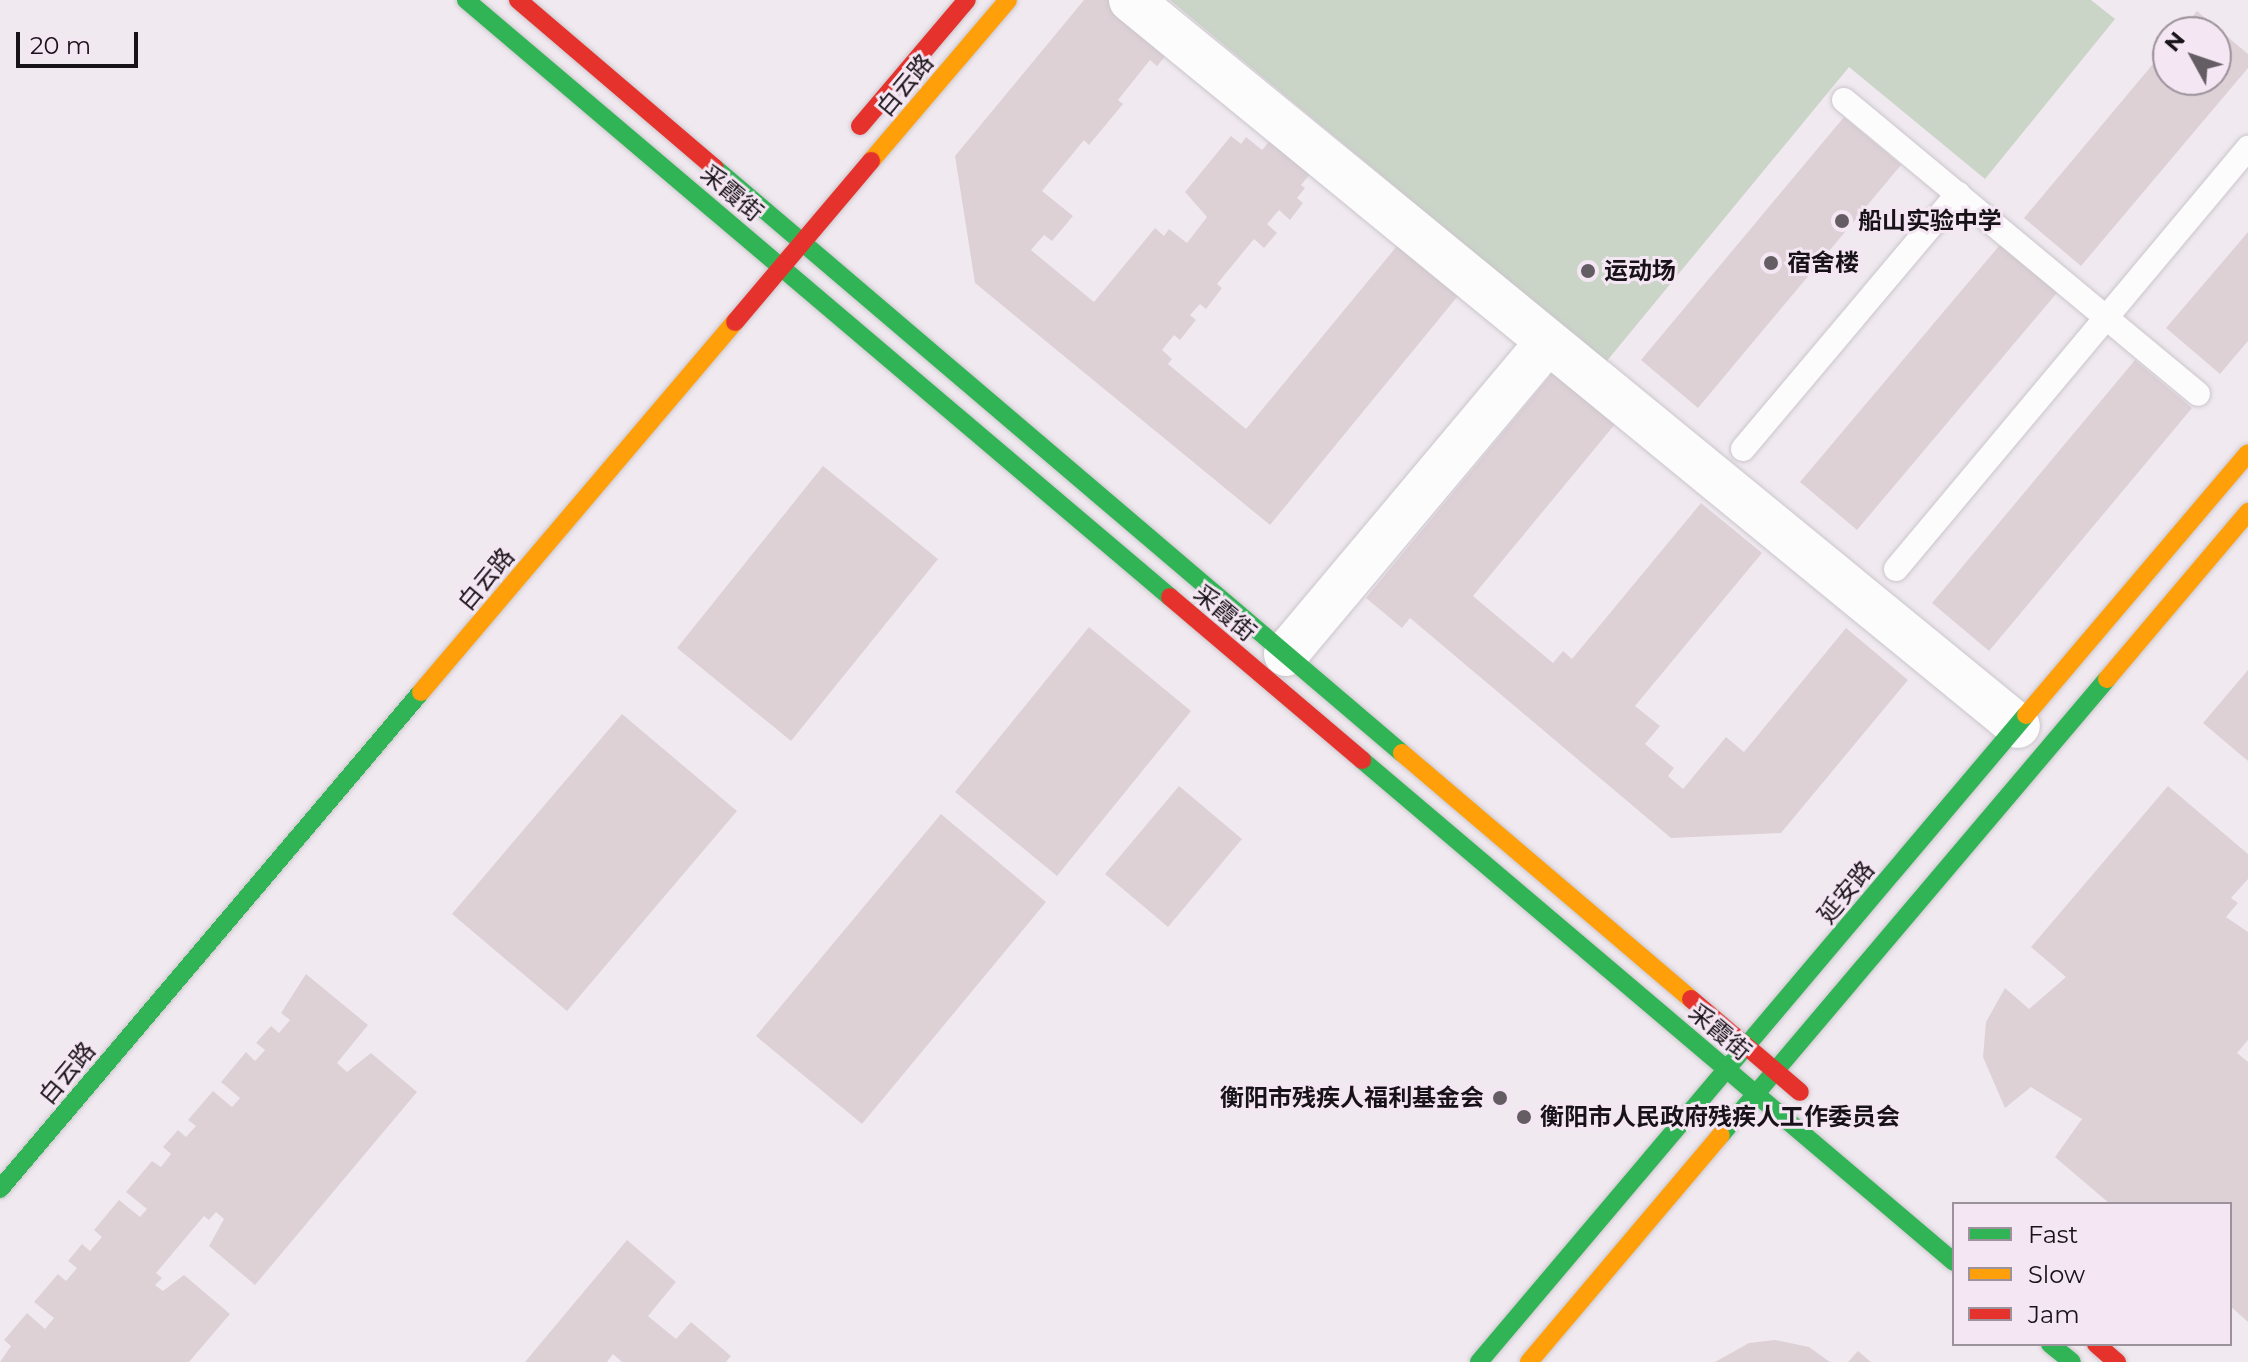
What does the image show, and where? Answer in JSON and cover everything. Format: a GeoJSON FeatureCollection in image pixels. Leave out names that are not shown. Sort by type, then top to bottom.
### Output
{"type":"FeatureCollection","features":[{"type":"Feature","properties":{"kind":"main road","name":"采霞街"},"geometry":{"type":"LineString","coordinates":[[466,0],[754,254],[781,268],[1952,1260]]}},
{"type":"Feature","properties":{"kind":"main road","name":"采霞街"},"geometry":{"type":"LineString","coordinates":[[518,0],[784,217],[802,242],[1811,1101]]}},
{"type":"Feature","properties":{"kind":"main road","name":"白云路"},"geometry":{"type":"LineString","coordinates":[[849,140],[967,0]]}},
{"type":"Feature","properties":{"kind":"main road","name":"白云路"},"geometry":{"type":"LineString","coordinates":[[0,1189],[1008,0]]}},
{"type":"Feature","properties":{"kind":"main road"},"geometry":{"type":"LineString","coordinates":[[754,254],[784,217]]}},
{"type":"Feature","properties":{"kind":"main road","name":"白云路"},"geometry":{"type":"LineString","coordinates":[[0,1165],[699,345],[729,296]]}},
{"type":"Feature","properties":{"kind":"main road","name":"延安路"},"geometry":{"type":"LineString","coordinates":[[1479,1362],[2248,453]]}},
{"type":"Feature","properties":{"kind":"main road"},"geometry":{"type":"LineString","coordinates":[[1529,1362],[2248,512]]}},
{"type":"Feature","properties":{"kind":"main road"},"geometry":{"type":"LineString","coordinates":[[2052,1346],[2072,1362]]}},
{"type":"Feature","properties":{"kind":"main road"},"geometry":{"type":"LineString","coordinates":[[2098,1346],[2117,1362]]}},
{"type":"Feature","properties":{"kind":"street"},"geometry":{"type":"LineString","coordinates":[[1131,0],[2018,726]]}},
{"type":"Feature","properties":{"kind":"street"},"geometry":{"type":"LineString","coordinates":[[1286,654],[1548,342]]}},
{"type":"Feature","properties":{"kind":"street"},"geometry":{"type":"LineString","coordinates":[[1286,654],[1319,573],[1332,557]]}},
{"type":"Feature","properties":{"kind":"lane"},"geometry":{"type":"LineString","coordinates":[[1844,100],[2198,394]]}},
{"type":"Feature","properties":{"kind":"lane"},"geometry":{"type":"LineString","coordinates":[[1896,569],[2248,148]]}},
{"type":"Feature","properties":{"kind":"lane"},"geometry":{"type":"LineString","coordinates":[[1743,449],[1958,194]]}},
{"type":"Feature","properties":{"kind":"shaded area","name":"运动场"},"geometry":{"type":"Polygon","coordinates":[[[1170,0],[2091,0],[2115,19],[1985,179],[1849,67],[1606,362],[1170,0]]]}},
{"type":"Feature","properties":{"kind":"building"},"geometry":{"type":"Polygon","coordinates":[[[1084,0],[1119,0],[1175,45],[1157,66],[1150,60],[1118,100],[1123,104],[1089,145],[1084,140],[1042,191],[1073,216],[1052,241],[1044,235],[1031,250],[1094,302],[1155,228],[1164,236],[1169,229],[1187,243],[1207,217],[1185,192],[1231,136],[1241,144],[1246,137],[1262,150],[1276,134],[1316,167],[1301,185],[1305,188],[1297,198],[1303,203],[1290,220],[1279,210],[1267,224],[1277,233],[1264,248],[1254,239],[1217,284],[1222,288],[1206,309],[1200,304],[1190,315],[1196,320],[1180,340],[1174,335],[1162,350],[1172,359],[1168,364],[1246,429],[1401,241],[1462,291],[1270,525],[975,283],[955,156],[1084,0]]]}},
{"type":"Feature","properties":{"kind":"building"},"geometry":{"type":"Polygon","coordinates":[[[2232,41],[2248,54],[2248,68],[2232,87],[2232,41]]]}},
{"type":"Feature","properties":{"kind":"building"},"geometry":{"type":"Polygon","coordinates":[[[2152,65],[2152,96],[2224,96],[2081,266],[2024,218],[2152,65]]]}},
{"type":"Feature","properties":{"kind":"building","name":"宿舍楼"},"geometry":{"type":"Polygon","coordinates":[[[1844,117],[1901,165],[1698,408],[1641,360],[1844,117]]]}},
{"type":"Feature","properties":{"kind":"building"},"geometry":{"type":"Polygon","coordinates":[[[2248,232],[2248,341],[2220,374],[2166,328],[2248,232]]]}},
{"type":"Feature","properties":{"kind":"building"},"geometry":{"type":"Polygon","coordinates":[[[2004,240],[2061,288],[1857,530],[1800,482],[2004,240]]]}},
{"type":"Feature","properties":{"kind":"building"},"geometry":{"type":"Polygon","coordinates":[[[2135,360],[2192,408],[1989,651],[1932,603],[2135,360]]]}},
{"type":"Feature","properties":{"kind":"building"},"geometry":{"type":"Polygon","coordinates":[[[1554,371],[1616,423],[1473,596],[1553,663],[1563,651],[1572,659],[1701,503],[1762,553],[1635,706],[1660,726],[1645,744],[1674,768],[1668,776],[1683,789],[1726,737],[1744,752],[1846,628],[1908,680],[1781,833],[1671,838],[1410,618],[1402,628],[1366,598],[1554,371]]]}},
{"type":"Feature","properties":{"kind":"building"},"geometry":{"type":"Polygon","coordinates":[[[823,466],[938,559],[791,741],[677,648],[823,466]]]}},
{"type":"Feature","properties":{"kind":"building"},"geometry":{"type":"Polygon","coordinates":[[[1089,627],[1191,711],[1057,876],[955,792],[1089,627]]]}},
{"type":"Feature","properties":{"kind":"building"},"geometry":{"type":"Polygon","coordinates":[[[2248,670],[2248,761],[2203,723],[2248,670]]]}},
{"type":"Feature","properties":{"kind":"building"},"geometry":{"type":"Polygon","coordinates":[[[622,714],[737,811],[567,1011],[452,914],[622,714]]]}},
{"type":"Feature","properties":{"kind":"building"},"geometry":{"type":"Polygon","coordinates":[[[1179,786],[1242,839],[1168,927],[1105,874],[1179,786]]]}},
{"type":"Feature","properties":{"kind":"building"},"geometry":{"type":"Polygon","coordinates":[[[2168,786],[2248,854],[2248,879],[2231,898],[2238,903],[2226,917],[2248,932],[2248,1040],[2237,1053],[2248,1062],[2248,1322],[2232,1308],[2232,1202],[2108,1202],[2055,1157],[2082,1119],[2031,1087],[2005,1108],[1983,1057],[1986,1022],[2005,988],[2029,1009],[2066,977],[2031,947],[2168,786]]]}},
{"type":"Feature","properties":{"kind":"building"},"geometry":{"type":"Polygon","coordinates":[[[941,814],[1046,902],[862,1124],[756,1036],[941,814]]]}},
{"type":"Feature","properties":{"kind":"building"},"geometry":{"type":"Polygon","coordinates":[[[306,974],[368,1025],[337,1063],[347,1072],[371,1053],[417,1092],[255,1285],[209,1246],[224,1219],[216,1212],[209,1220],[204,1216],[156,1273],[162,1278],[155,1285],[163,1291],[184,1275],[230,1314],[189,1362],[0,1362],[11,1346],[4,1340],[27,1313],[45,1329],[54,1318],[34,1302],[58,1274],[66,1281],[77,1268],[68,1261],[82,1244],[90,1251],[102,1237],[94,1230],[119,1200],[140,1217],[147,1209],[126,1192],[152,1161],[161,1167],[171,1154],[163,1147],[178,1130],[186,1137],[196,1126],[188,1120],[213,1091],[232,1107],[240,1098],[221,1082],[246,1052],[255,1061],[265,1050],[256,1043],[271,1026],[279,1033],[290,1020],[281,1013],[306,974]]]}},
{"type":"Feature","properties":{"kind":"building"},"geometry":{"type":"Polygon","coordinates":[[[627,1240],[676,1282],[648,1316],[676,1339],[691,1322],[731,1356],[726,1362],[622,1362],[613,1354],[607,1362],[525,1362],[627,1240]]]}},
{"type":"Feature","properties":{"kind":"building"},"geometry":{"type":"Polygon","coordinates":[[[1775,1340],[1809,1347],[1830,1362],[1715,1362],[1749,1343],[1775,1340]]]}},
{"type":"Feature","properties":{"kind":"building"},"geometry":{"type":"Polygon","coordinates":[[[1858,1351],[1871,1362],[1848,1362],[1858,1351]]]}},
{"type":"Feature","properties":{"kind":"traffic: fast"},"geometry":{"type":"LineString","coordinates":[[466,0],[1170,597]]}},
{"type":"Feature","properties":{"kind":"traffic: fast"},"geometry":{"type":"LineString","coordinates":[[715,168],[1402,753]]}},
{"type":"Feature","properties":{"kind":"traffic: fast"},"geometry":{"type":"LineString","coordinates":[[1721,1135],[2107,679]]}},
{"type":"Feature","properties":{"kind":"traffic: fast"},"geometry":{"type":"LineString","coordinates":[[0,1189],[421,692]]}},
{"type":"Feature","properties":{"kind":"traffic: fast"},"geometry":{"type":"LineString","coordinates":[[1479,1362],[2026,715]]}},
{"type":"Feature","properties":{"kind":"traffic: fast"},"geometry":{"type":"LineString","coordinates":[[1362,760],[1952,1260]]}},
{"type":"Feature","properties":{"kind":"traffic: fast"},"geometry":{"type":"LineString","coordinates":[[2052,1346],[2072,1362]]}},
{"type":"Feature","properties":{"kind":"traffic: slow"},"geometry":{"type":"LineString","coordinates":[[871,161],[1008,0]]}},
{"type":"Feature","properties":{"kind":"traffic: slow"},"geometry":{"type":"LineString","coordinates":[[421,692],[735,322]]}},
{"type":"Feature","properties":{"kind":"traffic: slow"},"geometry":{"type":"LineString","coordinates":[[2026,715],[2248,453]]}},
{"type":"Feature","properties":{"kind":"traffic: slow"},"geometry":{"type":"LineString","coordinates":[[2107,679],[2248,512]]}},
{"type":"Feature","properties":{"kind":"traffic: slow"},"geometry":{"type":"LineString","coordinates":[[1402,753],[1691,999]]}},
{"type":"Feature","properties":{"kind":"traffic: slow"},"geometry":{"type":"LineString","coordinates":[[1529,1362],[1721,1135]]}},
{"type":"Feature","properties":{"kind":"traffic: jam"},"geometry":{"type":"LineString","coordinates":[[518,0],[715,168]]}},
{"type":"Feature","properties":{"kind":"traffic: jam"},"geometry":{"type":"LineString","coordinates":[[860,126],[967,0]]}},
{"type":"Feature","properties":{"kind":"traffic: jam"},"geometry":{"type":"LineString","coordinates":[[735,322],[871,161]]}},
{"type":"Feature","properties":{"kind":"traffic: jam"},"geometry":{"type":"LineString","coordinates":[[1170,597],[1362,760]]}},
{"type":"Feature","properties":{"kind":"traffic: jam"},"geometry":{"type":"LineString","coordinates":[[1691,999],[1800,1092]]}},
{"type":"Feature","properties":{"kind":"traffic: jam"},"geometry":{"type":"LineString","coordinates":[[2098,1346],[2117,1362]]}},
{"type":"Feature","properties":{"kind":"place","name":"船山实验中学"},"geometry":{"type":"Point","coordinates":[1842,221]}},
{"type":"Feature","properties":{"kind":"place","name":"宿舍楼"},"geometry":{"type":"Point","coordinates":[1771,263]}},
{"type":"Feature","properties":{"kind":"place","name":"运动场"},"geometry":{"type":"Point","coordinates":[1588,271]}},
{"type":"Feature","properties":{"kind":"place","name":"衡阳市残疾人福利基金会"},"geometry":{"type":"Point","coordinates":[1500,1098]}},
{"type":"Feature","properties":{"kind":"place","name":"衡阳市人民政府残疾人工作委员会"},"geometry":{"type":"Point","coordinates":[1524,1117]}}]}
